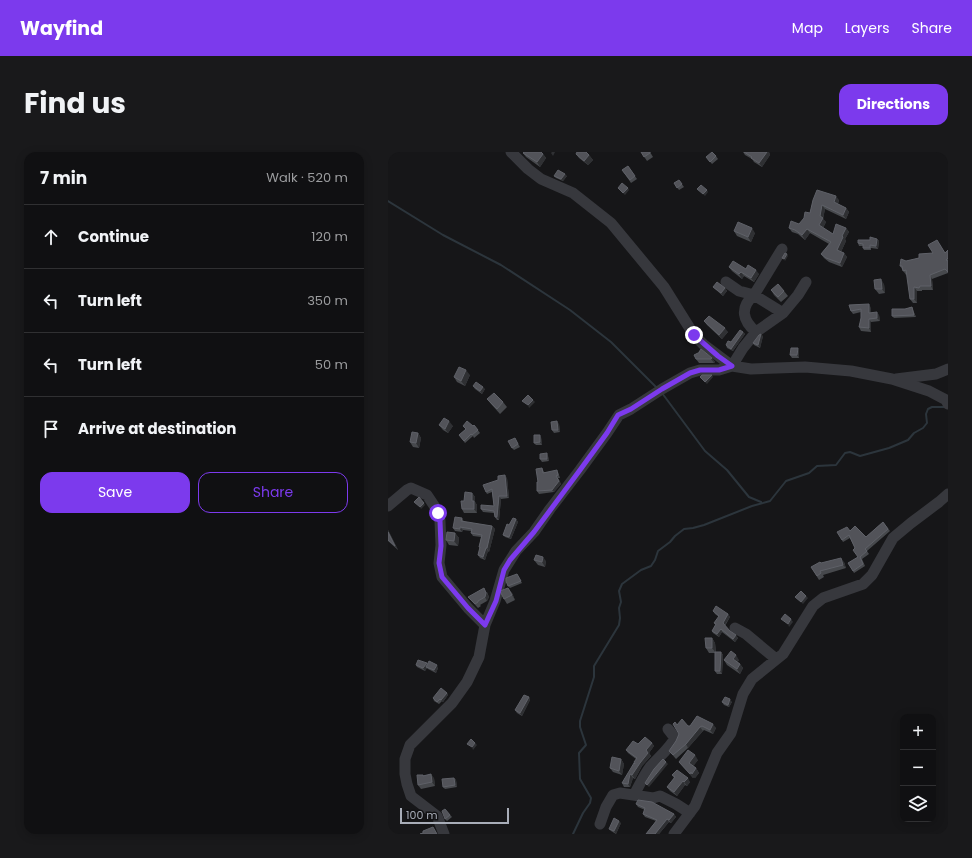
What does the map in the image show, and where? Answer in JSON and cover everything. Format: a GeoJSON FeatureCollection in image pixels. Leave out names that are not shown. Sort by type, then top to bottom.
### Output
{"type":"FeatureCollection","features":[{"type":"Feature","properties":{"kind":"street"},"geometry":{"type":"LineString","coordinates":[[511,152],[537,176],[573,193],[611,223],[664,287],[694,335],[732,366]]}},
{"type":"Feature","properties":{"kind":"street"},"geometry":{"type":"LineString","coordinates":[[756,332],[749,325],[745,315],[745,308],[782,249]]}},
{"type":"Feature","properties":{"kind":"street"},"geometry":{"type":"LineString","coordinates":[[726,282],[739,291],[754,295],[783,313]]}},
{"type":"Feature","properties":{"kind":"street"},"geometry":{"type":"LineString","coordinates":[[732,366],[743,348],[756,332],[783,313],[798,295],[806,282]]}},
{"type":"Feature","properties":{"kind":"street"},"geometry":{"type":"LineString","coordinates":[[444,834],[437,816],[411,796],[406,779],[405,759],[410,745],[452,703],[467,682],[479,657],[485,625],[496,601],[504,570],[516,551],[534,532],[580,470],[618,415],[631,409],[690,373],[700,370],[719,370],[732,366],[751,369],[806,367],[851,371],[892,379],[929,391],[946,400],[948,404]]}},
{"type":"Feature","properties":{"kind":"street"},"geometry":{"type":"LineString","coordinates":[[892,379],[936,374],[948,369]]}},
{"type":"Feature","properties":{"kind":"street"},"geometry":{"type":"LineString","coordinates":[[388,506],[411,488],[427,494],[438,513],[440,521],[441,546],[439,563],[442,577],[468,608],[485,625]]}},
{"type":"Feature","properties":{"kind":"street"},"geometry":{"type":"LineString","coordinates":[[674,834],[695,806],[717,753],[730,733],[743,694],[752,679],[783,654],[814,606],[823,598],[863,584],[872,575],[894,538],[948,494]]}},
{"type":"Feature","properties":{"kind":"street"},"geometry":{"type":"LineString","coordinates":[[735,628],[746,634],[776,659]]}},
{"type":"Feature","properties":{"kind":"street"},"geometry":{"type":"LineString","coordinates":[[634,795],[649,769],[663,752],[672,745],[675,738],[668,729]]}},
{"type":"Feature","properties":{"kind":"street"},"geometry":{"type":"LineString","coordinates":[[600,824],[606,807],[613,795],[620,793],[653,798],[660,796],[690,813]]}},
{"type":"Feature","properties":{"kind":"building"},"geometry":{"type":"Polygon","coordinates":[[[541,152],[543,154],[537,162],[523,153],[541,152]]]}},
{"type":"Feature","properties":{"kind":"building"},"geometry":{"type":"Polygon","coordinates":[[[577,152],[586,152],[589,155],[584,161],[576,154],[577,152]]]}},
{"type":"Feature","properties":{"kind":"building"},"geometry":{"type":"Polygon","coordinates":[[[641,152],[650,152],[650,153],[644,157],[641,152]]]}},
{"type":"Feature","properties":{"kind":"building"},"geometry":{"type":"Polygon","coordinates":[[[712,152],[716,156],[710,162],[706,157],[712,152]]]}},
{"type":"Feature","properties":{"kind":"building"},"geometry":{"type":"Polygon","coordinates":[[[744,152],[767,152],[759,163],[744,152]]]}},
{"type":"Feature","properties":{"kind":"building"},"geometry":{"type":"Polygon","coordinates":[[[628,166],[635,176],[630,180],[622,170],[628,166]]]}},
{"type":"Feature","properties":{"kind":"building"},"geometry":{"type":"Polygon","coordinates":[[[558,170],[565,174],[561,179],[554,176],[558,170]]]}},
{"type":"Feature","properties":{"kind":"building"},"geometry":{"type":"Polygon","coordinates":[[[679,180],[682,184],[677,188],[674,183],[679,180]]]}},
{"type":"Feature","properties":{"kind":"building"},"geometry":{"type":"Polygon","coordinates":[[[622,183],[628,188],[623,193],[618,188],[622,183]]]}},
{"type":"Feature","properties":{"kind":"building"},"geometry":{"type":"Polygon","coordinates":[[[701,185],[707,190],[703,194],[697,189],[701,185]]]}},
{"type":"Feature","properties":{"kind":"building"},"geometry":{"type":"Polygon","coordinates":[[[817,190],[836,196],[834,202],[846,208],[843,215],[822,205],[820,216],[823,218],[819,225],[833,234],[836,224],[846,228],[837,250],[844,253],[840,263],[826,258],[821,254],[831,242],[807,229],[802,235],[789,228],[791,221],[799,224],[804,218],[805,212],[810,213],[817,190]]]}},
{"type":"Feature","properties":{"kind":"building"},"geometry":{"type":"Polygon","coordinates":[[[738,222],[752,228],[748,237],[734,231],[738,222]]]}},
{"type":"Feature","properties":{"kind":"building"},"geometry":{"type":"Polygon","coordinates":[[[870,237],[877,239],[876,246],[870,245],[870,248],[863,248],[863,244],[858,243],[858,240],[870,240],[870,237]]]}},
{"type":"Feature","properties":{"kind":"building"},"geometry":{"type":"Polygon","coordinates":[[[937,240],[945,253],[948,250],[948,258],[946,260],[948,261],[948,272],[945,269],[930,275],[931,286],[920,286],[919,288],[914,287],[914,299],[910,299],[906,270],[903,271],[902,266],[900,266],[901,259],[906,261],[919,258],[919,254],[933,253],[928,245],[937,240]]]}},
{"type":"Feature","properties":{"kind":"building"},"geometry":{"type":"Polygon","coordinates":[[[785,253],[787,254],[784,259],[782,258],[785,253]]]}},
{"type":"Feature","properties":{"kind":"building"},"geometry":{"type":"Polygon","coordinates":[[[733,261],[746,269],[748,265],[756,270],[751,278],[741,272],[739,274],[729,267],[733,261]]]}},
{"type":"Feature","properties":{"kind":"building"},"geometry":{"type":"Polygon","coordinates":[[[881,279],[882,289],[875,289],[874,280],[881,279]]]}},
{"type":"Feature","properties":{"kind":"building"},"geometry":{"type":"Polygon","coordinates":[[[717,282],[725,288],[721,293],[713,287],[717,282]]]}},
{"type":"Feature","properties":{"kind":"building"},"geometry":{"type":"Polygon","coordinates":[[[778,284],[784,291],[778,297],[771,290],[778,284]]]}},
{"type":"Feature","properties":{"kind":"building"},"geometry":{"type":"Polygon","coordinates":[[[869,304],[869,313],[877,312],[877,318],[869,319],[869,328],[859,327],[861,309],[851,311],[849,305],[869,304]]]}},
{"type":"Feature","properties":{"kind":"building"},"geometry":{"type":"Polygon","coordinates":[[[912,307],[914,315],[892,316],[892,309],[905,309],[912,307]]]}},
{"type":"Feature","properties":{"kind":"building"},"geometry":{"type":"Polygon","coordinates":[[[709,316],[725,328],[719,335],[704,321],[709,316]]]}},
{"type":"Feature","properties":{"kind":"building"},"geometry":{"type":"Polygon","coordinates":[[[740,330],[743,332],[731,349],[726,345],[728,341],[731,342],[740,330]]]}},
{"type":"Feature","properties":{"kind":"building"},"geometry":{"type":"Polygon","coordinates":[[[761,334],[758,345],[753,343],[759,335],[761,334]]]}},
{"type":"Feature","properties":{"kind":"building"},"geometry":{"type":"Polygon","coordinates":[[[791,348],[798,348],[797,355],[790,355],[791,348]]]}},
{"type":"Feature","properties":{"kind":"building"},"geometry":{"type":"Polygon","coordinates":[[[701,349],[712,358],[696,359],[694,355],[700,352],[701,349]]]}},
{"type":"Feature","properties":{"kind":"building"},"geometry":{"type":"Polygon","coordinates":[[[459,367],[466,370],[461,381],[454,377],[459,367]]]}},
{"type":"Feature","properties":{"kind":"building"},"geometry":{"type":"Polygon","coordinates":[[[702,375],[712,375],[705,382],[700,377],[702,375]]]}},
{"type":"Feature","properties":{"kind":"building"},"geometry":{"type":"Polygon","coordinates":[[[476,382],[483,387],[480,391],[473,386],[476,382]]]}},
{"type":"Feature","properties":{"kind":"building"},"geometry":{"type":"Polygon","coordinates":[[[494,393],[503,402],[497,409],[487,399],[494,393]]]}},
{"type":"Feature","properties":{"kind":"building"},"geometry":{"type":"Polygon","coordinates":[[[528,395],[533,400],[528,405],[522,401],[528,395]]]}},
{"type":"Feature","properties":{"kind":"building"},"geometry":{"type":"Polygon","coordinates":[[[444,418],[449,421],[445,429],[439,425],[444,418]]]}},
{"type":"Feature","properties":{"kind":"building"},"geometry":{"type":"Polygon","coordinates":[[[467,421],[473,426],[474,425],[478,430],[464,441],[459,435],[466,429],[463,426],[467,421]]]}},
{"type":"Feature","properties":{"kind":"building"},"geometry":{"type":"Polygon","coordinates":[[[557,421],[558,430],[552,430],[551,422],[557,421]]]}},
{"type":"Feature","properties":{"kind":"building"},"geometry":{"type":"Polygon","coordinates":[[[412,432],[418,433],[416,443],[410,442],[412,432]]]}},
{"type":"Feature","properties":{"kind":"building"},"geometry":{"type":"Polygon","coordinates":[[[534,435],[540,435],[540,442],[534,443],[534,435]]]}},
{"type":"Feature","properties":{"kind":"building"},"geometry":{"type":"Polygon","coordinates":[[[515,438],[518,444],[512,448],[508,441],[515,438]]]}},
{"type":"Feature","properties":{"kind":"building"},"geometry":{"type":"Polygon","coordinates":[[[547,453],[547,459],[540,459],[540,454],[547,453]]]}},
{"type":"Feature","properties":{"kind":"building"},"geometry":{"type":"Polygon","coordinates":[[[542,468],[543,473],[557,470],[558,475],[556,476],[559,481],[552,490],[537,491],[538,482],[536,469],[542,468]]]}},
{"type":"Feature","properties":{"kind":"building"},"geometry":{"type":"Polygon","coordinates":[[[505,475],[507,496],[499,496],[497,517],[495,517],[494,511],[481,509],[481,505],[494,506],[492,489],[486,492],[483,485],[498,480],[498,476],[505,475]]]}},
{"type":"Feature","properties":{"kind":"building"},"geometry":{"type":"Polygon","coordinates":[[[465,492],[472,493],[474,509],[462,509],[461,501],[464,501],[465,492]]]}},
{"type":"Feature","properties":{"kind":"building"},"geometry":{"type":"Polygon","coordinates":[[[419,497],[424,503],[420,507],[414,502],[419,497]]]}},
{"type":"Feature","properties":{"kind":"building"},"geometry":{"type":"Polygon","coordinates":[[[455,517],[462,518],[461,521],[492,526],[487,548],[483,557],[478,555],[482,535],[471,533],[472,529],[460,527],[460,529],[453,528],[455,517]]]}},
{"type":"Feature","properties":{"kind":"building"},"geometry":{"type":"Polygon","coordinates":[[[513,518],[516,519],[509,537],[503,535],[507,524],[509,525],[513,518]]]}},
{"type":"Feature","properties":{"kind":"building"},"geometry":{"type":"Polygon","coordinates":[[[883,522],[888,529],[865,549],[867,551],[860,557],[863,564],[853,571],[848,563],[858,557],[853,550],[855,548],[849,535],[842,540],[837,532],[847,527],[850,531],[855,526],[866,537],[883,522]]]}},
{"type":"Feature","properties":{"kind":"building"},"geometry":{"type":"Polygon","coordinates":[[[388,532],[395,546],[388,540],[388,532]]]}},
{"type":"Feature","properties":{"kind":"building"},"geometry":{"type":"Polygon","coordinates":[[[447,532],[455,533],[454,541],[446,540],[447,532]]]}},
{"type":"Feature","properties":{"kind":"building"},"geometry":{"type":"Polygon","coordinates":[[[536,555],[543,557],[542,562],[534,560],[536,555]]]}},
{"type":"Feature","properties":{"kind":"building"},"geometry":{"type":"Polygon","coordinates":[[[841,558],[843,565],[820,571],[821,573],[817,576],[811,567],[820,562],[841,558]]]}},
{"type":"Feature","properties":{"kind":"building"},"geometry":{"type":"Polygon","coordinates":[[[517,574],[521,581],[508,586],[506,578],[517,574]]]}},
{"type":"Feature","properties":{"kind":"building"},"geometry":{"type":"Polygon","coordinates":[[[484,588],[486,593],[485,597],[475,604],[468,597],[484,588]]]}},
{"type":"Feature","properties":{"kind":"building"},"geometry":{"type":"Polygon","coordinates":[[[508,588],[512,595],[504,599],[500,591],[508,588]]]}},
{"type":"Feature","properties":{"kind":"building"},"geometry":{"type":"Polygon","coordinates":[[[801,591],[806,596],[801,602],[795,597],[801,591]]]}},
{"type":"Feature","properties":{"kind":"building"},"geometry":{"type":"Polygon","coordinates":[[[716,606],[728,614],[723,623],[736,635],[733,639],[721,629],[717,634],[712,631],[716,624],[714,623],[719,616],[713,611],[716,606]]]}},
{"type":"Feature","properties":{"kind":"building"},"geometry":{"type":"Polygon","coordinates":[[[785,614],[791,619],[788,624],[781,619],[785,614]]]}},
{"type":"Feature","properties":{"kind":"building"},"geometry":{"type":"Polygon","coordinates":[[[705,638],[712,638],[712,648],[706,648],[705,638]]]}},
{"type":"Feature","properties":{"kind":"building"},"geometry":{"type":"Polygon","coordinates":[[[731,651],[736,655],[733,659],[740,664],[737,669],[724,660],[731,651]]]}},
{"type":"Feature","properties":{"kind":"building"},"geometry":{"type":"Polygon","coordinates":[[[715,652],[721,652],[720,671],[715,671],[715,652]]]}},
{"type":"Feature","properties":{"kind":"building"},"geometry":{"type":"Polygon","coordinates":[[[418,660],[427,663],[423,668],[416,665],[418,660]]]}},
{"type":"Feature","properties":{"kind":"building"},"geometry":{"type":"Polygon","coordinates":[[[429,661],[437,665],[434,670],[426,667],[429,661]]]}},
{"type":"Feature","properties":{"kind":"building"},"geometry":{"type":"Polygon","coordinates":[[[441,688],[447,693],[437,702],[433,698],[441,688]]]}},
{"type":"Feature","properties":{"kind":"building"},"geometry":{"type":"Polygon","coordinates":[[[524,695],[529,697],[520,713],[515,710],[524,695]]]}},
{"type":"Feature","properties":{"kind":"building"},"geometry":{"type":"Polygon","coordinates":[[[725,697],[730,699],[728,705],[722,702],[725,697]]]}},
{"type":"Feature","properties":{"kind":"building"},"geometry":{"type":"Polygon","coordinates":[[[697,716],[713,724],[710,730],[702,726],[700,727],[686,744],[673,755],[669,751],[679,734],[673,724],[675,722],[677,725],[682,719],[688,726],[690,726],[697,716]]]}},
{"type":"Feature","properties":{"kind":"building"},"geometry":{"type":"Polygon","coordinates":[[[645,737],[652,743],[646,750],[648,753],[632,775],[630,774],[628,784],[622,783],[634,763],[635,764],[634,762],[637,758],[626,750],[633,741],[638,744],[645,737]]]}},
{"type":"Feature","properties":{"kind":"building"},"geometry":{"type":"Polygon","coordinates":[[[471,739],[475,743],[472,747],[467,744],[471,739]]]}},
{"type":"Feature","properties":{"kind":"building"},"geometry":{"type":"Polygon","coordinates":[[[688,750],[695,755],[689,763],[696,768],[692,774],[691,772],[690,774],[679,762],[688,750]]]}},
{"type":"Feature","properties":{"kind":"building"},"geometry":{"type":"Polygon","coordinates":[[[612,757],[621,759],[619,771],[610,768],[612,757]]]}},
{"type":"Feature","properties":{"kind":"building"},"geometry":{"type":"Polygon","coordinates":[[[663,759],[666,762],[647,785],[645,783],[663,759]]]}},
{"type":"Feature","properties":{"kind":"building"},"geometry":{"type":"Polygon","coordinates":[[[677,770],[688,778],[684,782],[683,781],[674,792],[667,787],[675,777],[672,775],[677,770]]]}},
{"type":"Feature","properties":{"kind":"building"},"geometry":{"type":"Polygon","coordinates":[[[431,774],[432,782],[418,785],[417,775],[423,776],[431,774]]]}},
{"type":"Feature","properties":{"kind":"building"},"geometry":{"type":"Polygon","coordinates":[[[454,778],[455,785],[443,787],[442,779],[454,778]]]}},
{"type":"Feature","properties":{"kind":"building"},"geometry":{"type":"Polygon","coordinates":[[[638,800],[652,802],[674,814],[669,820],[667,819],[655,834],[646,834],[657,820],[643,814],[645,808],[636,804],[638,800]]]}},
{"type":"Feature","properties":{"kind":"building"},"geometry":{"type":"Polygon","coordinates":[[[445,809],[450,815],[445,819],[442,811],[445,809]]]}},
{"type":"Feature","properties":{"kind":"building"},"geometry":{"type":"Polygon","coordinates":[[[614,818],[619,821],[614,831],[609,829],[614,818]]]}},
{"type":"Feature","properties":{"kind":"building"},"geometry":{"type":"Polygon","coordinates":[[[433,827],[437,834],[420,834],[423,833],[423,831],[433,827]]]}},
{"type":"Feature","properties":{"kind":"waterway"},"geometry":{"type":"LineString","coordinates":[[388,201],[443,235],[501,265],[570,310],[611,342],[656,387]]}},
{"type":"Feature","properties":{"kind":"waterway"},"geometry":{"type":"LineString","coordinates":[[662,393],[705,451],[727,470],[749,497],[761,502]]}},
{"type":"Feature","properties":{"kind":"waterway"},"geometry":{"type":"LineString","coordinates":[[573,834],[583,813],[590,803],[591,798],[580,779],[579,753],[586,745],[580,727],[580,721],[594,677],[594,666],[619,625],[619,608],[621,602],[619,591],[622,584],[641,570],[651,566],[658,551],[684,529],[704,525],[752,506],[770,501],[786,481],[809,473],[817,466],[836,465],[845,453],[850,452],[860,456],[889,448],[908,440],[914,433],[923,428],[927,423],[926,414],[928,409],[932,407],[945,407]]}},
{"type":"Feature","properties":{"kind":"route"},"geometry":{"type":"LineString","coordinates":[[438,513],[440,521],[441,546],[439,563],[442,577],[468,608],[485,625],[496,601],[504,570],[510,560],[516,551],[534,532],[607,433],[618,415],[631,409],[690,373],[700,370],[719,370],[732,366],[704,345],[694,335]]}}]}
